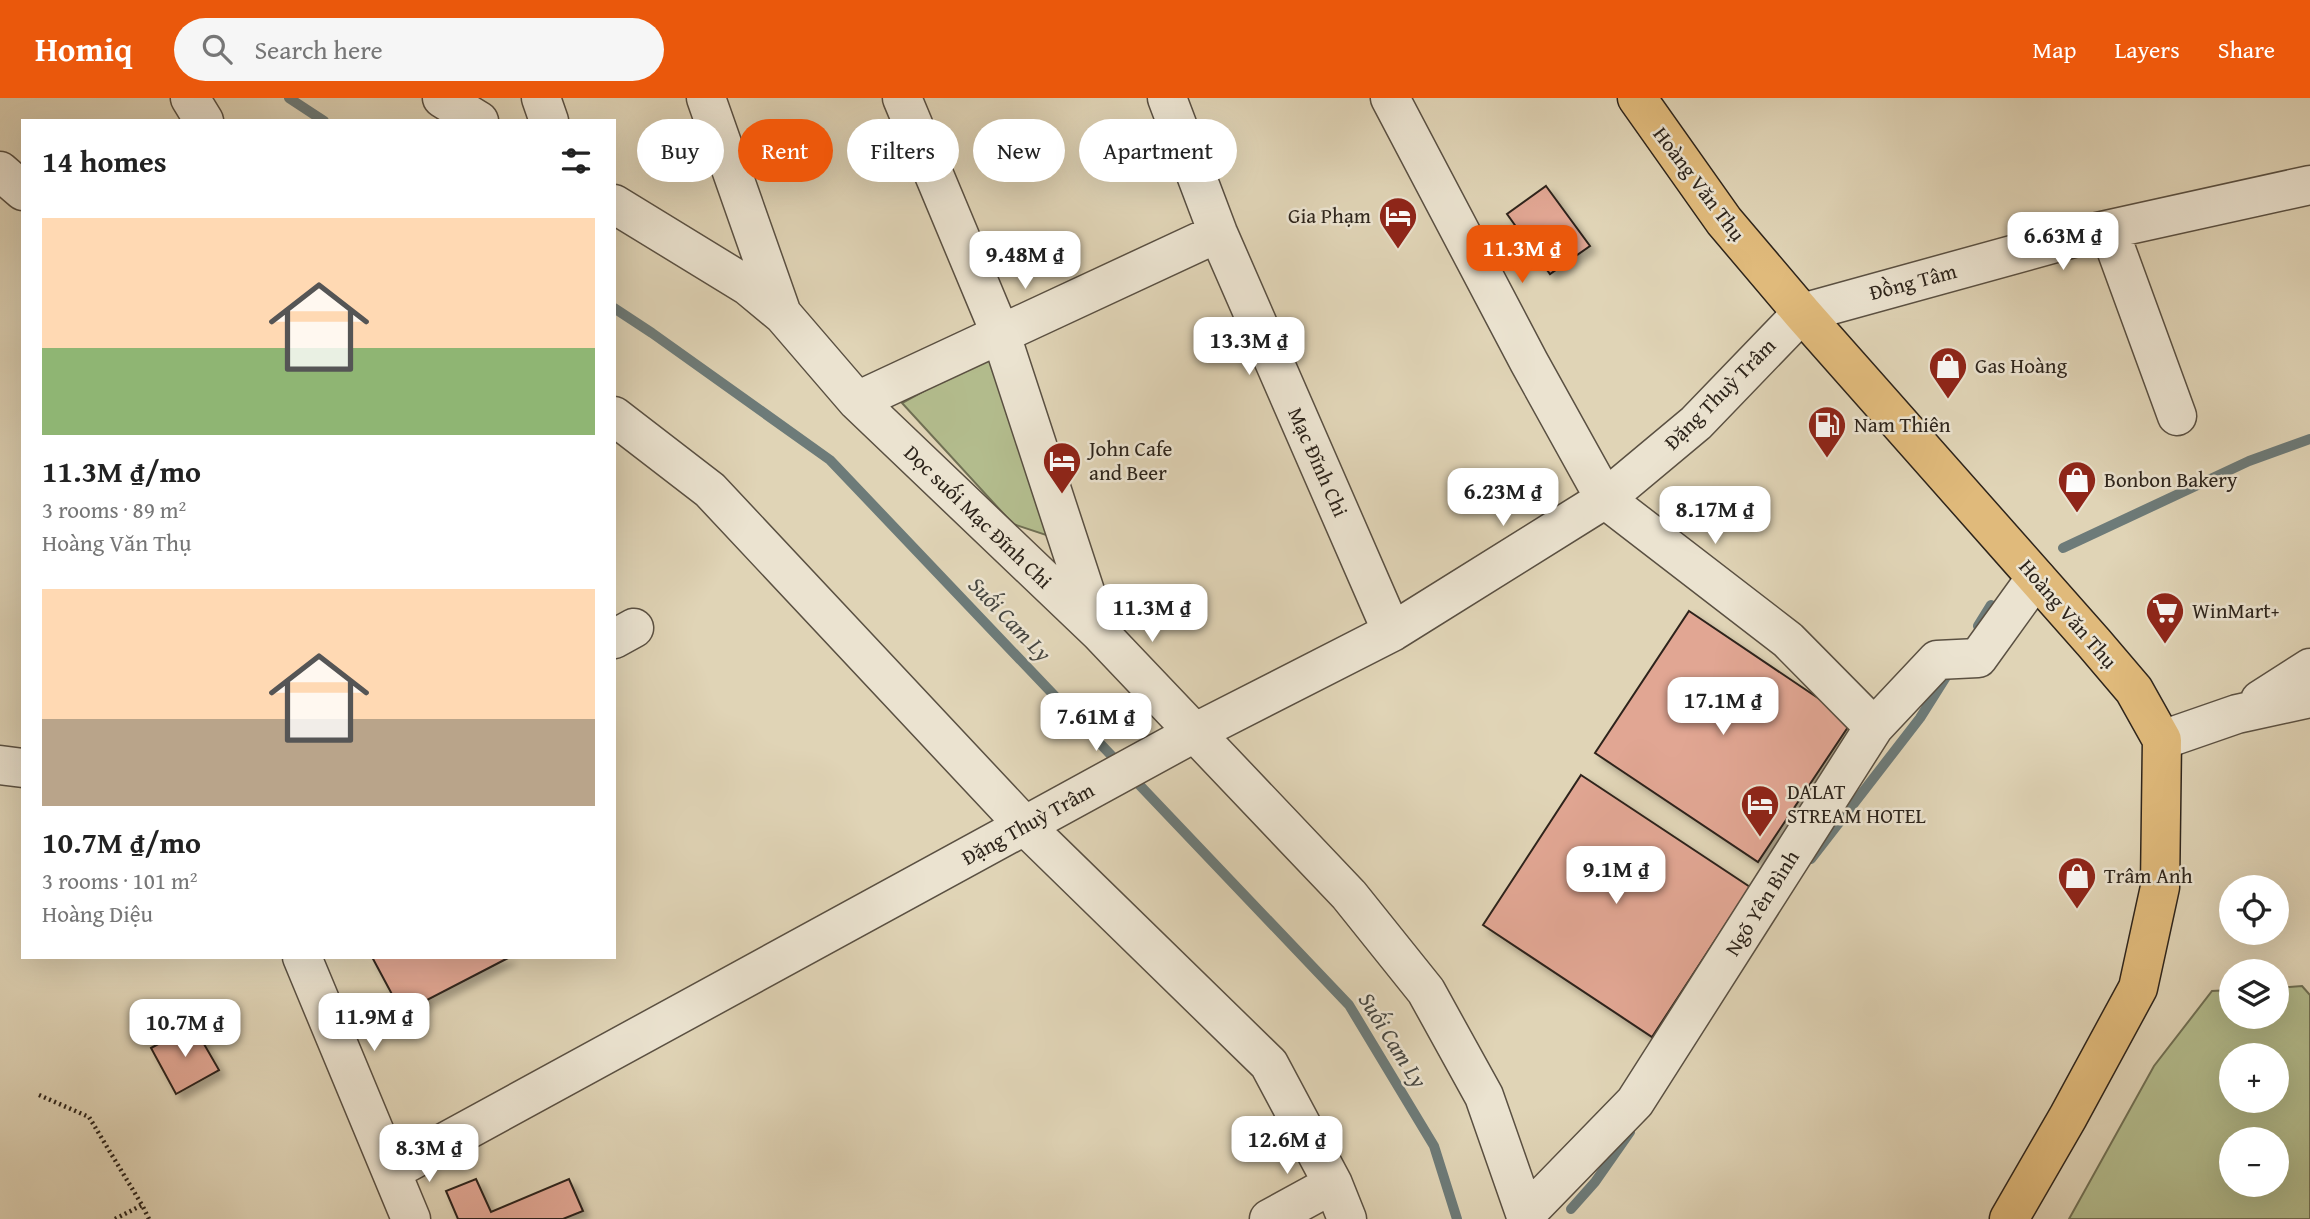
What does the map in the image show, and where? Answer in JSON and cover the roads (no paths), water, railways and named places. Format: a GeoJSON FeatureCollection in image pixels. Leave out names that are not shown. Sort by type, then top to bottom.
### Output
{"type":"FeatureCollection","features":[{"type":"Feature","properties":{"kind":"main road","name":"Hoàng Văn Thụ"},"geometry":{"type":"LineString","coordinates":[[1637,98],[1717,212],[1802,313],[2134,690],[2162,740]]}},
{"type":"Feature","properties":{"kind":"main road"},"geometry":{"type":"LineString","coordinates":[[2009,1219],[2138,988],[2160,887],[2162,740]]}},
{"type":"Feature","properties":{"kind":"street"},"geometry":{"type":"LineString","coordinates":[[190,98],[203,119]]}},
{"type":"Feature","properties":{"kind":"street"},"geometry":{"type":"LineString","coordinates":[[442,98],[476,119]]}},
{"type":"Feature","properties":{"kind":"street"},"geometry":{"type":"LineString","coordinates":[[541,98],[548,119]]}},
{"type":"Feature","properties":{"kind":"street"},"geometry":{"type":"LineString","coordinates":[[706,98],[782,315]]}},
{"type":"Feature","properties":{"kind":"street"},"geometry":{"type":"LineString","coordinates":[[902,98],[1001,335],[1099,632]]}},
{"type":"Feature","properties":{"kind":"street","name":"Mạc Đĩnh Chi"},"geometry":{"type":"LineString","coordinates":[[1167,98],[1218,233],[1392,632]]}},
{"type":"Feature","properties":{"kind":"street"},"geometry":{"type":"LineString","coordinates":[[1390,98],[1528,362],[1605,499],[1788,640],[1874,727]]}},
{"type":"Feature","properties":{"kind":"street"},"geometry":{"type":"LineString","coordinates":[[0,171],[21,189]]}},
{"type":"Feature","properties":{"kind":"street","name":"Đồng Tâm"},"geometry":{"type":"LineString","coordinates":[[1802,313],[2109,230],[2310,185]]}},
{"type":"Feature","properties":{"kind":"street","name":"Dọc suối Mạc Đĩnh Chi"},"geometry":{"type":"LineString","coordinates":[[616,205],[748,286],[782,315],[857,401],[1099,632],[1349,895],[1426,991],[1484,1096],[1526,1217]]}},
{"type":"Feature","properties":{"kind":"street"},"geometry":{"type":"LineString","coordinates":[[2109,230],[2177,416]]}},
{"type":"Feature","properties":{"kind":"street"},"geometry":{"type":"LineString","coordinates":[[857,401],[1218,233]]}},
{"type":"Feature","properties":{"kind":"street","name":"Đặng Thuỳ Trâm"},"geometry":{"type":"LineString","coordinates":[[392,1171],[1196,732],[1392,632],[1605,499],[1696,423],[1802,313]]}},
{"type":"Feature","properties":{"kind":"street"},"geometry":{"type":"LineString","coordinates":[[616,418],[710,491],[1025,826],[1269,1064],[1333,1184],[1347,1219]]}},
{"type":"Feature","properties":{"kind":"street","name":"Ngõ Yên Bình"},"geometry":{"type":"LineString","coordinates":[[1526,1217],[1635,1102],[1874,727],[1937,660],[1978,658],[2037,579]]}},
{"type":"Feature","properties":{"kind":"street"},"geometry":{"type":"LineString","coordinates":[[2237,714],[2310,668]]}},
{"type":"Feature","properties":{"kind":"street"},"geometry":{"type":"LineString","coordinates":[[2162,740],[2237,714],[2310,698]]}},
{"type":"Feature","properties":{"kind":"street"},"geometry":{"type":"LineString","coordinates":[[0,765],[21,768]]}},
{"type":"Feature","properties":{"kind":"street"},"geometry":{"type":"LineString","coordinates":[[303,959],[411,1219]]}},
{"type":"Feature","properties":{"kind":"street"},"geometry":{"type":"LineString","coordinates":[[1269,1219],[1333,1184]]}},
{"type":"Feature","properties":{"kind":"waterway","name":"Suối Cam Ly"},"geometry":{"type":"LineString","coordinates":[[289,98],[321,119]]}},
{"type":"Feature","properties":{"kind":"waterway","name":"Suối Cam Ly"},"geometry":{"type":"LineString","coordinates":[[616,309],[830,460],[1349,1005],[1434,1146],[1457,1219]]}},
{"type":"Feature","properties":{"kind":"waterway"},"geometry":{"type":"LineString","coordinates":[[2063,548],[2249,461],[2310,439]]}},
{"type":"Feature","properties":{"kind":"waterway"},"geometry":{"type":"LineString","coordinates":[[1978,626],[1991,605]]}},
{"type":"Feature","properties":{"kind":"waterway"},"geometry":{"type":"LineString","coordinates":[[1811,859],[1920,718],[1949,672]]}},
{"type":"Feature","properties":{"kind":"waterway"},"geometry":{"type":"LineString","coordinates":[[1571,1209],[1595,1182],[1630,1132]]}},
{"type":"Feature","properties":{"kind":"place","name":"Gia Phạm"},"geometry":{"type":"Point","coordinates":[1398,250]}},
{"type":"Feature","properties":{"kind":"place","name":"Gas Hoàng"},"geometry":{"type":"Point","coordinates":[1948,400]}},
{"type":"Feature","properties":{"kind":"place","name":"Nam Thiên"},"geometry":{"type":"Point","coordinates":[1827,459]}},
{"type":"Feature","properties":{"kind":"place","name":"John Cafe and Beer"},"geometry":{"type":"Point","coordinates":[1062,495]}},
{"type":"Feature","properties":{"kind":"place","name":"Bonbon Bakery"},"geometry":{"type":"Point","coordinates":[2077,514]}},
{"type":"Feature","properties":{"kind":"place","name":"WinMart+"},"geometry":{"type":"Point","coordinates":[2165,645]}},
{"type":"Feature","properties":{"kind":"place","name":"DALAT STREAM HOTEL"},"geometry":{"type":"Point","coordinates":[1760,838]}},
{"type":"Feature","properties":{"kind":"place","name":"Trâm Anh"},"geometry":{"type":"Point","coordinates":[2077,910]}}]}
